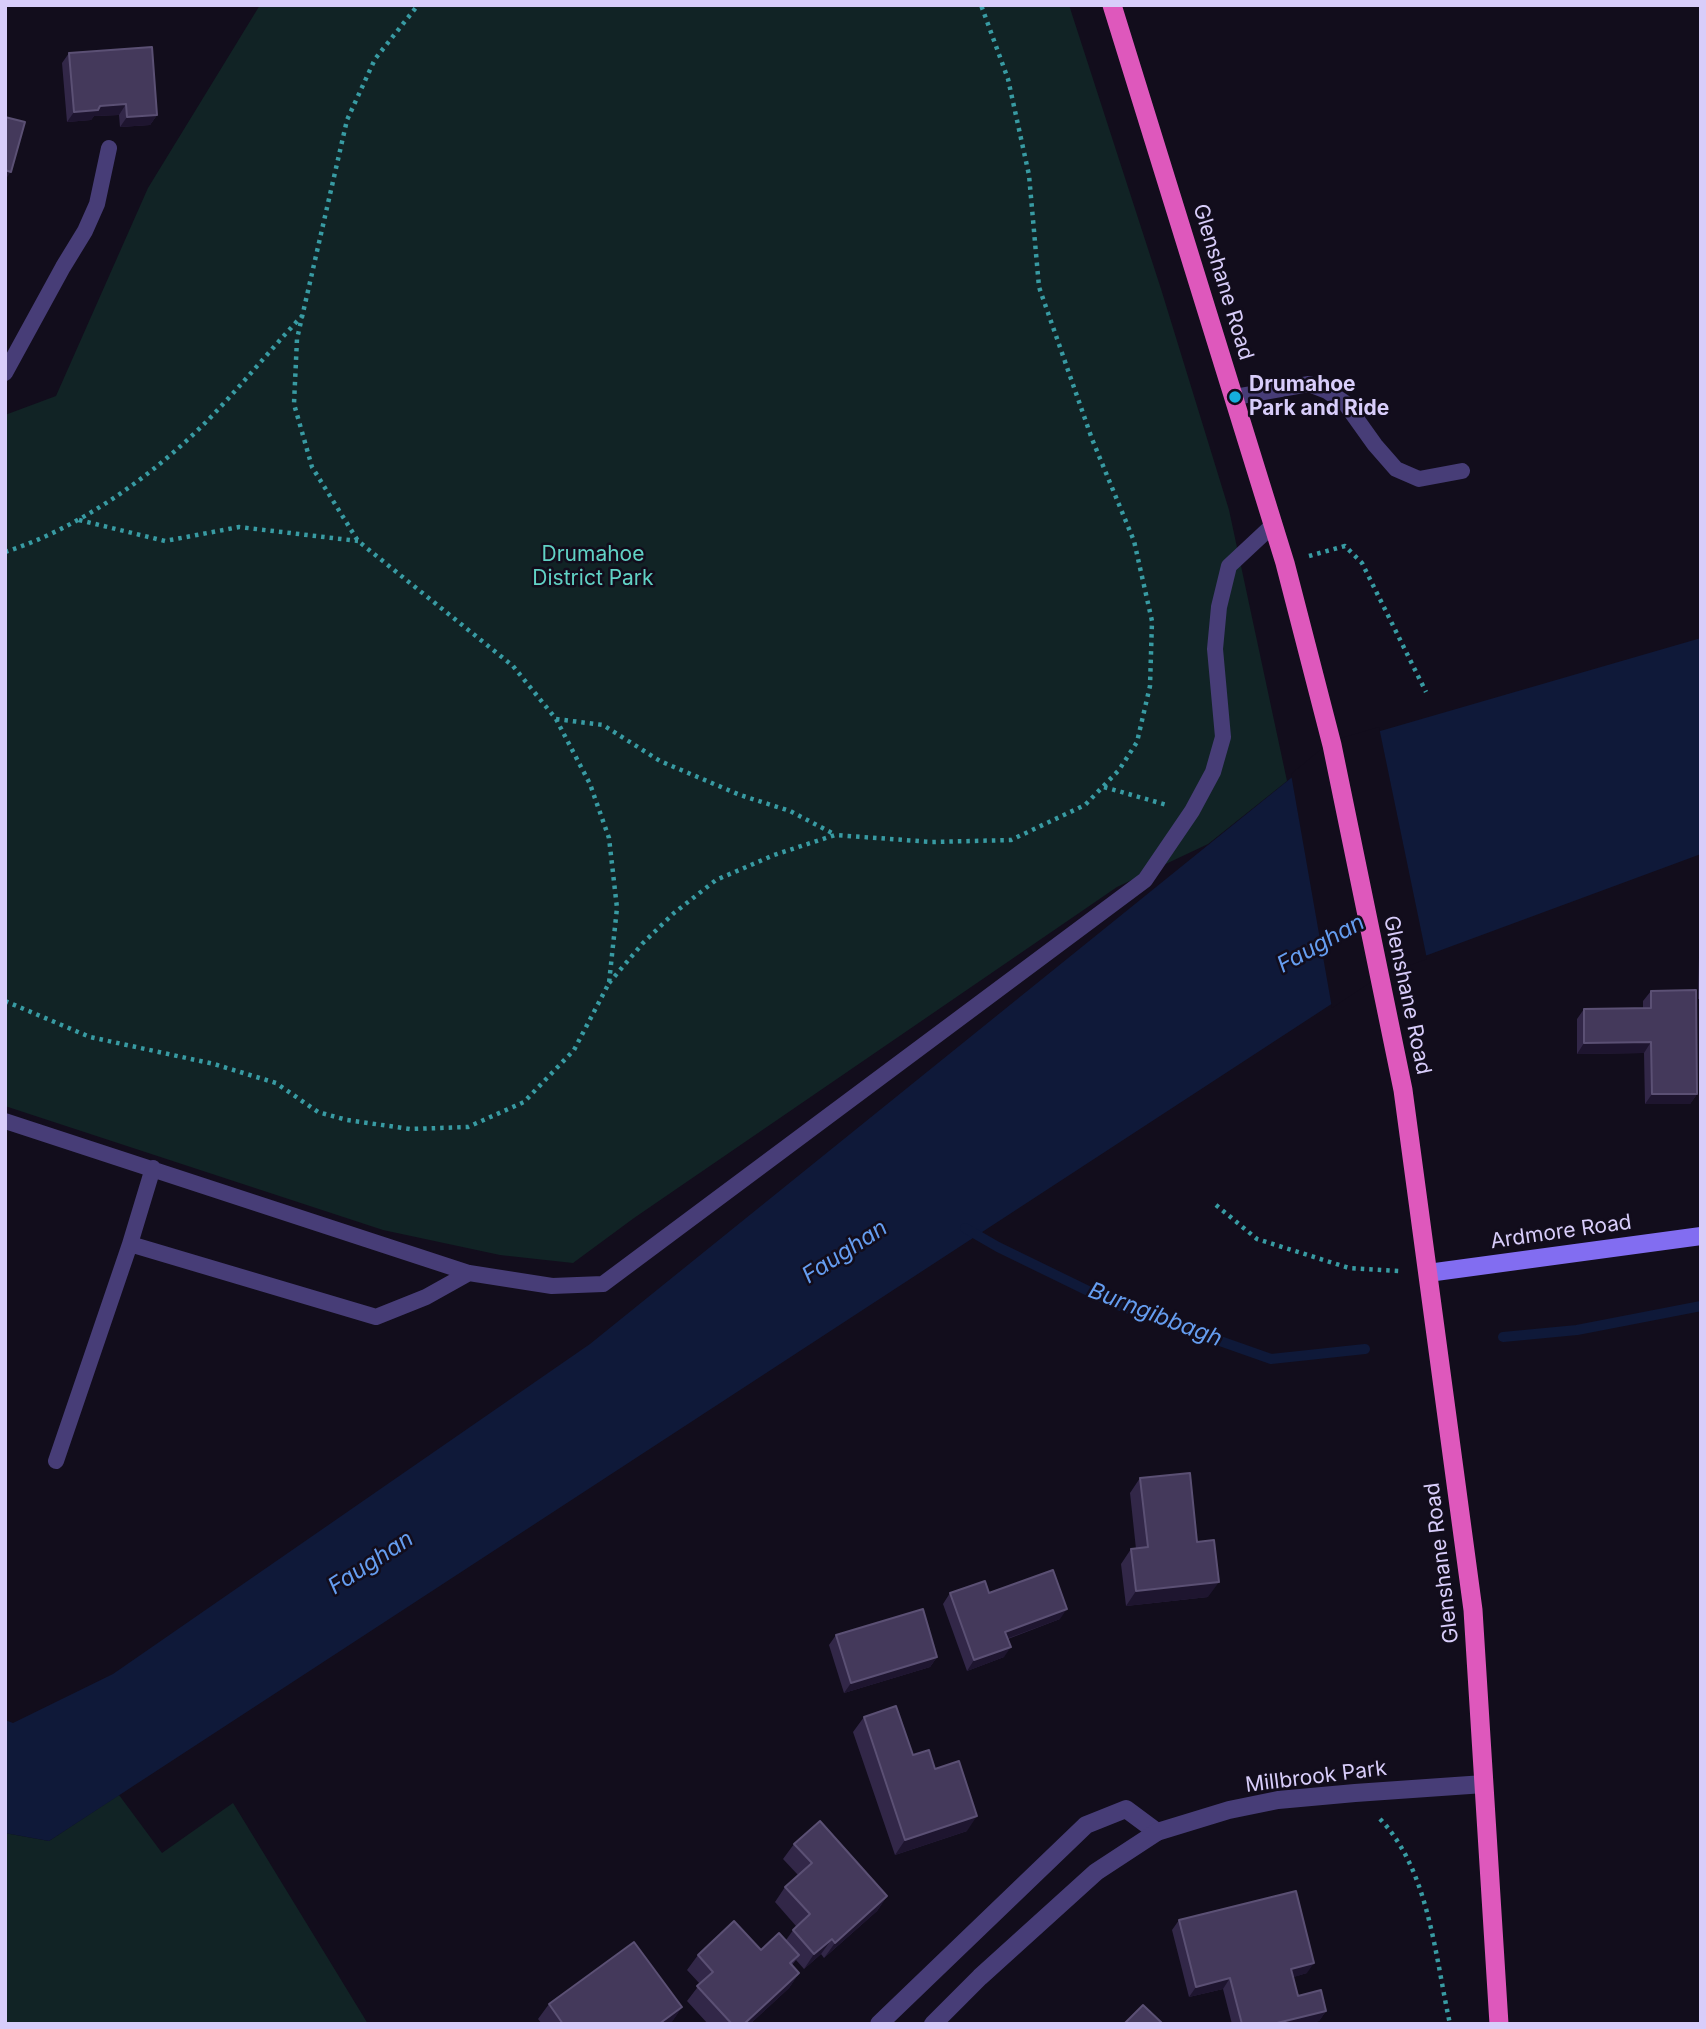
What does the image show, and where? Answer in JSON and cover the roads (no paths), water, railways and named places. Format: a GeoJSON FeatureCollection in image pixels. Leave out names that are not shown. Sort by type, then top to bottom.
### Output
{"type":"FeatureCollection","features":[{"type":"Feature","properties":{"kind":"highway","name":"Glenshane Road"},"geometry":{"type":"LineString","coordinates":[[1112,5],[1285,563],[1332,745],[1403,1090],[1473,1610],[1499,2024]]}},
{"type":"Feature","properties":{"kind":"main road","name":"Ardmore Road"},"geometry":{"type":"LineString","coordinates":[[1428,1273],[1701,1236]]}},
{"type":"Feature","properties":{"kind":"street","name":"Millbrook Park"},"geometry":{"type":"LineString","coordinates":[[933,2024],[980,1977],[1096,1872],[1157,1832],[1229,1810],[1278,1800],[1484,1784]]}},
{"type":"Feature","properties":{"kind":"street"},"geometry":{"type":"LineString","coordinates":[[879,2024],[1086,1825],[1126,1809],[1157,1832]]}},
{"type":"Feature","properties":{"kind":"lane"},"geometry":{"type":"LineString","coordinates":[[5,373],[85,231],[97,204],[109,148]]}},
{"type":"Feature","properties":{"kind":"lane"},"geometry":{"type":"LineString","coordinates":[[1235,397],[1309,384],[1327,391],[1345,404],[1396,469],[1419,479],[1462,471]]}},
{"type":"Feature","properties":{"kind":"lane"},"geometry":{"type":"LineString","coordinates":[[5,1121],[469,1273],[551,1286],[604,1283],[1145,880],[1192,811],[1213,772],[1223,737],[1215,649],[1219,607],[1229,566],[1274,524]]}},
{"type":"Feature","properties":{"kind":"lane"},"geometry":{"type":"LineString","coordinates":[[56,1461],[153,1168]]}},
{"type":"Feature","properties":{"kind":"lane"},"geometry":{"type":"LineString","coordinates":[[130,1244],[376,1317],[426,1297],[469,1273]]}},
{"type":"Feature","properties":{"kind":"water","name":"Faughan"},"geometry":{"type":"Polygon","coordinates":[[[1701,638],[1701,854],[1379,973],[49,1841],[5,1833],[5,1720],[13,1723],[113,1674],[590,1344],[1332,745],[1701,638]]]}},
{"type":"Feature","properties":{"kind":"waterway","name":"Burngibbagh"},"geometry":{"type":"LineString","coordinates":[[965,1228],[1115,1304],[1271,1359],[1365,1349]]}},
{"type":"Feature","properties":{"kind":"waterway","name":"Burngibbagh"},"geometry":{"type":"LineString","coordinates":[[1503,1337],[1577,1330],[1701,1306]]}},
{"type":"Feature","properties":{"kind":"place","name":"Drumahoe Park and Ride"},"geometry":{"type":"Point","coordinates":[1235,397]}},
{"type":"Feature","properties":{"kind":"park label","name":"Drumahoe District Park"},"geometry":{"type":"Point","coordinates":[593,567]}}]}
